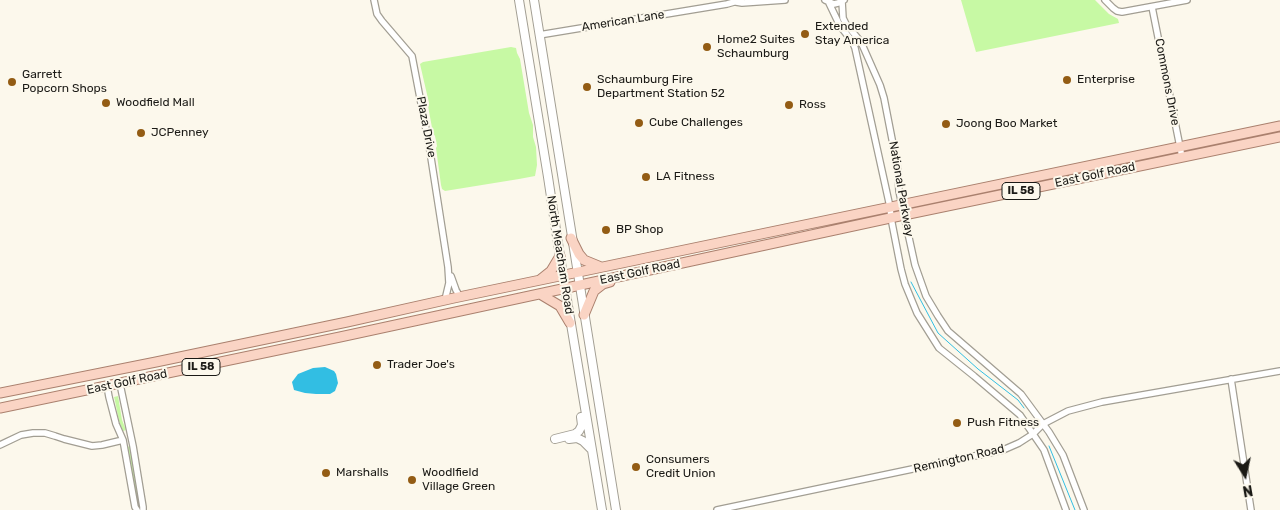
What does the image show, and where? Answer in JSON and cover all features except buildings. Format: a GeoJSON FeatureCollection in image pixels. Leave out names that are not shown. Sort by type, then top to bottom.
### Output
{"type":"FeatureCollection","features":[{"type":"Feature","properties":{"kind":"main road","name":"North Meacham Road"},"geometry":{"type":"LineString","coordinates":[[519,0],[562,276],[602,510]]}},
{"type":"Feature","properties":{"kind":"main road","name":"North Meacham Road"},"geometry":{"type":"LineString","coordinates":[[534,0],[616,510]]}},
{"type":"Feature","properties":{"kind":"main road","name":"East Golf Road"},"geometry":{"type":"LineString","coordinates":[[0,393],[1280,126]]}},
{"type":"Feature","properties":{"kind":"main road","name":"East Golf Road"},"geometry":{"type":"LineString","coordinates":[[0,408],[1280,137]]}},
{"type":"Feature","properties":{"kind":"main road"},"geometry":{"type":"LineString","coordinates":[[571,238],[584,260],[601,268]]}},
{"type":"Feature","properties":{"kind":"main road"},"geometry":{"type":"LineString","coordinates":[[540,280],[551,271],[560,256]]}},
{"type":"Feature","properties":{"kind":"main road"},"geometry":{"type":"LineString","coordinates":[[584,315],[594,291],[603,284],[624,276]]}},
{"type":"Feature","properties":{"kind":"main road"},"geometry":{"type":"LineString","coordinates":[[540,294],[560,306],[570,323]]}},
{"type":"Feature","properties":{"kind":"main road"},"geometry":{"type":"LineString","coordinates":[[578,370],[576,380],[582,424],[581,429],[577,433],[554,440],[577,438],[591,449]]}},
{"type":"Feature","properties":{"kind":"street","name":"Plaza Drive"},"geometry":{"type":"LineString","coordinates":[[374,0],[377,14],[412,56],[429,144],[448,267],[449,283],[446,300]]}},
{"type":"Feature","properties":{"kind":"street","name":"American Lane"},"geometry":{"type":"LineString","coordinates":[[539,35],[738,1],[742,3],[785,0]]}},
{"type":"Feature","properties":{"kind":"street"},"geometry":{"type":"LineString","coordinates":[[1105,0],[1117,11],[1122,12],[1186,0]]}},
{"type":"Feature","properties":{"kind":"street"},"geometry":{"type":"LineString","coordinates":[[827,1],[838,3],[843,1]]}},
{"type":"Feature","properties":{"kind":"street","name":"National Parkway"},"geometry":{"type":"LineString","coordinates":[[827,1],[840,26],[855,48],[905,284],[917,313],[939,348],[1020,415],[1044,450],[1066,510]]}},
{"type":"Feature","properties":{"kind":"street","name":"National Parkway"},"geometry":{"type":"LineString","coordinates":[[843,1],[843,18],[861,42],[884,98],[898,170],[899,191],[904,216],[915,266],[926,296],[948,331],[1021,394],[1049,432],[1063,455],[1084,510]]}},
{"type":"Feature","properties":{"kind":"street","name":"Commons Drive"},"geometry":{"type":"LineString","coordinates":[[1152,7],[1182,157]]}},
{"type":"Feature","properties":{"kind":"street","name":"Plaza Drive"},"geometry":{"type":"LineString","coordinates":[[448,267],[452,281],[460,296]]}},
{"type":"Feature","properties":{"kind":"street","name":"Remington Road"},"geometry":{"type":"LineString","coordinates":[[717,510],[1003,450],[1033,434],[1043,424],[1068,412],[1102,402],[1280,371]]}},
{"type":"Feature","properties":{"kind":"street"},"geometry":{"type":"LineString","coordinates":[[1230,379],[1252,510]]}},
{"type":"Feature","properties":{"kind":"street"},"geometry":{"type":"LineString","coordinates":[[120,384],[143,510]]}},
{"type":"Feature","properties":{"kind":"street"},"geometry":{"type":"LineString","coordinates":[[107,386],[116,424],[123,440],[137,510]]}},
{"type":"Feature","properties":{"kind":"street"},"geometry":{"type":"LineString","coordinates":[[0,445],[21,435],[33,433],[55,436],[92,446],[123,440]]}},
{"type":"Feature","properties":{"kind":"green space"},"geometry":{"type":"Polygon","coordinates":[[[961,0],[1095,0],[1109,14],[1118,19],[1119,23],[976,52],[961,0]]]}},
{"type":"Feature","properties":{"kind":"green space"},"geometry":{"type":"Polygon","coordinates":[[[511,47],[516,48],[520,59],[529,113],[533,125],[537,165],[535,176],[445,191],[441,185],[437,146],[420,64],[511,47]]]}},
{"type":"Feature","properties":{"kind":"green space"},"geometry":{"type":"Polygon","coordinates":[[[118,396],[122,420],[126,430],[123,431],[114,397],[118,396]]]}},
{"type":"Feature","properties":{"kind":"green space"},"geometry":{"type":"Polygon","coordinates":[[[129,446],[141,510],[138,508],[127,448],[129,446]]]}},
{"type":"Feature","properties":{"kind":"water"},"geometry":{"type":"Polygon","coordinates":[[[325,367],[336,374],[338,383],[335,391],[330,394],[316,394],[294,390],[292,382],[298,374],[313,368],[325,367]]]}},
{"type":"Feature","properties":{"kind":"waterway"},"geometry":{"type":"LineString","coordinates":[[911,282],[938,333],[978,369],[1018,400],[1024,408]]}},
{"type":"Feature","properties":{"kind":"waterway"},"geometry":{"type":"LineString","coordinates":[[1049,446],[1075,510]]}},
{"type":"Feature","properties":{"kind":"place","name":"Extended Stay America"},"geometry":{"type":"Point","coordinates":[805,34]}},
{"type":"Feature","properties":{"kind":"place","name":"Home2 Suites Schaumburg"},"geometry":{"type":"Point","coordinates":[707,47]}},
{"type":"Feature","properties":{"kind":"place","name":"Enterprise"},"geometry":{"type":"Point","coordinates":[1067,80]}},
{"type":"Feature","properties":{"kind":"place","name":"Garrett Popcorn Shops"},"geometry":{"type":"Point","coordinates":[12,82]}},
{"type":"Feature","properties":{"kind":"place","name":"Schaumburg Fire Department Station 52"},"geometry":{"type":"Point","coordinates":[587,87]}},
{"type":"Feature","properties":{"kind":"place","name":"Woodfield Mall"},"geometry":{"type":"Point","coordinates":[106,103]}},
{"type":"Feature","properties":{"kind":"place","name":"Ross"},"geometry":{"type":"Point","coordinates":[789,105]}},
{"type":"Feature","properties":{"kind":"place","name":"Cube Challenges"},"geometry":{"type":"Point","coordinates":[639,123]}},
{"type":"Feature","properties":{"kind":"place","name":"Joong Boo Market"},"geometry":{"type":"Point","coordinates":[946,124]}},
{"type":"Feature","properties":{"kind":"place","name":"JCPenney"},"geometry":{"type":"Point","coordinates":[141,133]}},
{"type":"Feature","properties":{"kind":"place","name":"LA Fitness"},"geometry":{"type":"Point","coordinates":[646,177]}},
{"type":"Feature","properties":{"kind":"place","name":"BP Shop"},"geometry":{"type":"Point","coordinates":[606,230]}},
{"type":"Feature","properties":{"kind":"place","name":"Trader Joe's"},"geometry":{"type":"Point","coordinates":[377,365]}},
{"type":"Feature","properties":{"kind":"place","name":"Push Fitness"},"geometry":{"type":"Point","coordinates":[957,423]}},
{"type":"Feature","properties":{"kind":"place","name":"Consumers Credit Union"},"geometry":{"type":"Point","coordinates":[636,467]}},
{"type":"Feature","properties":{"kind":"place","name":"Marshalls"},"geometry":{"type":"Point","coordinates":[326,473]}},
{"type":"Feature","properties":{"kind":"place","name":"Woodlfield Village Green"},"geometry":{"type":"Point","coordinates":[412,480]}}]}
